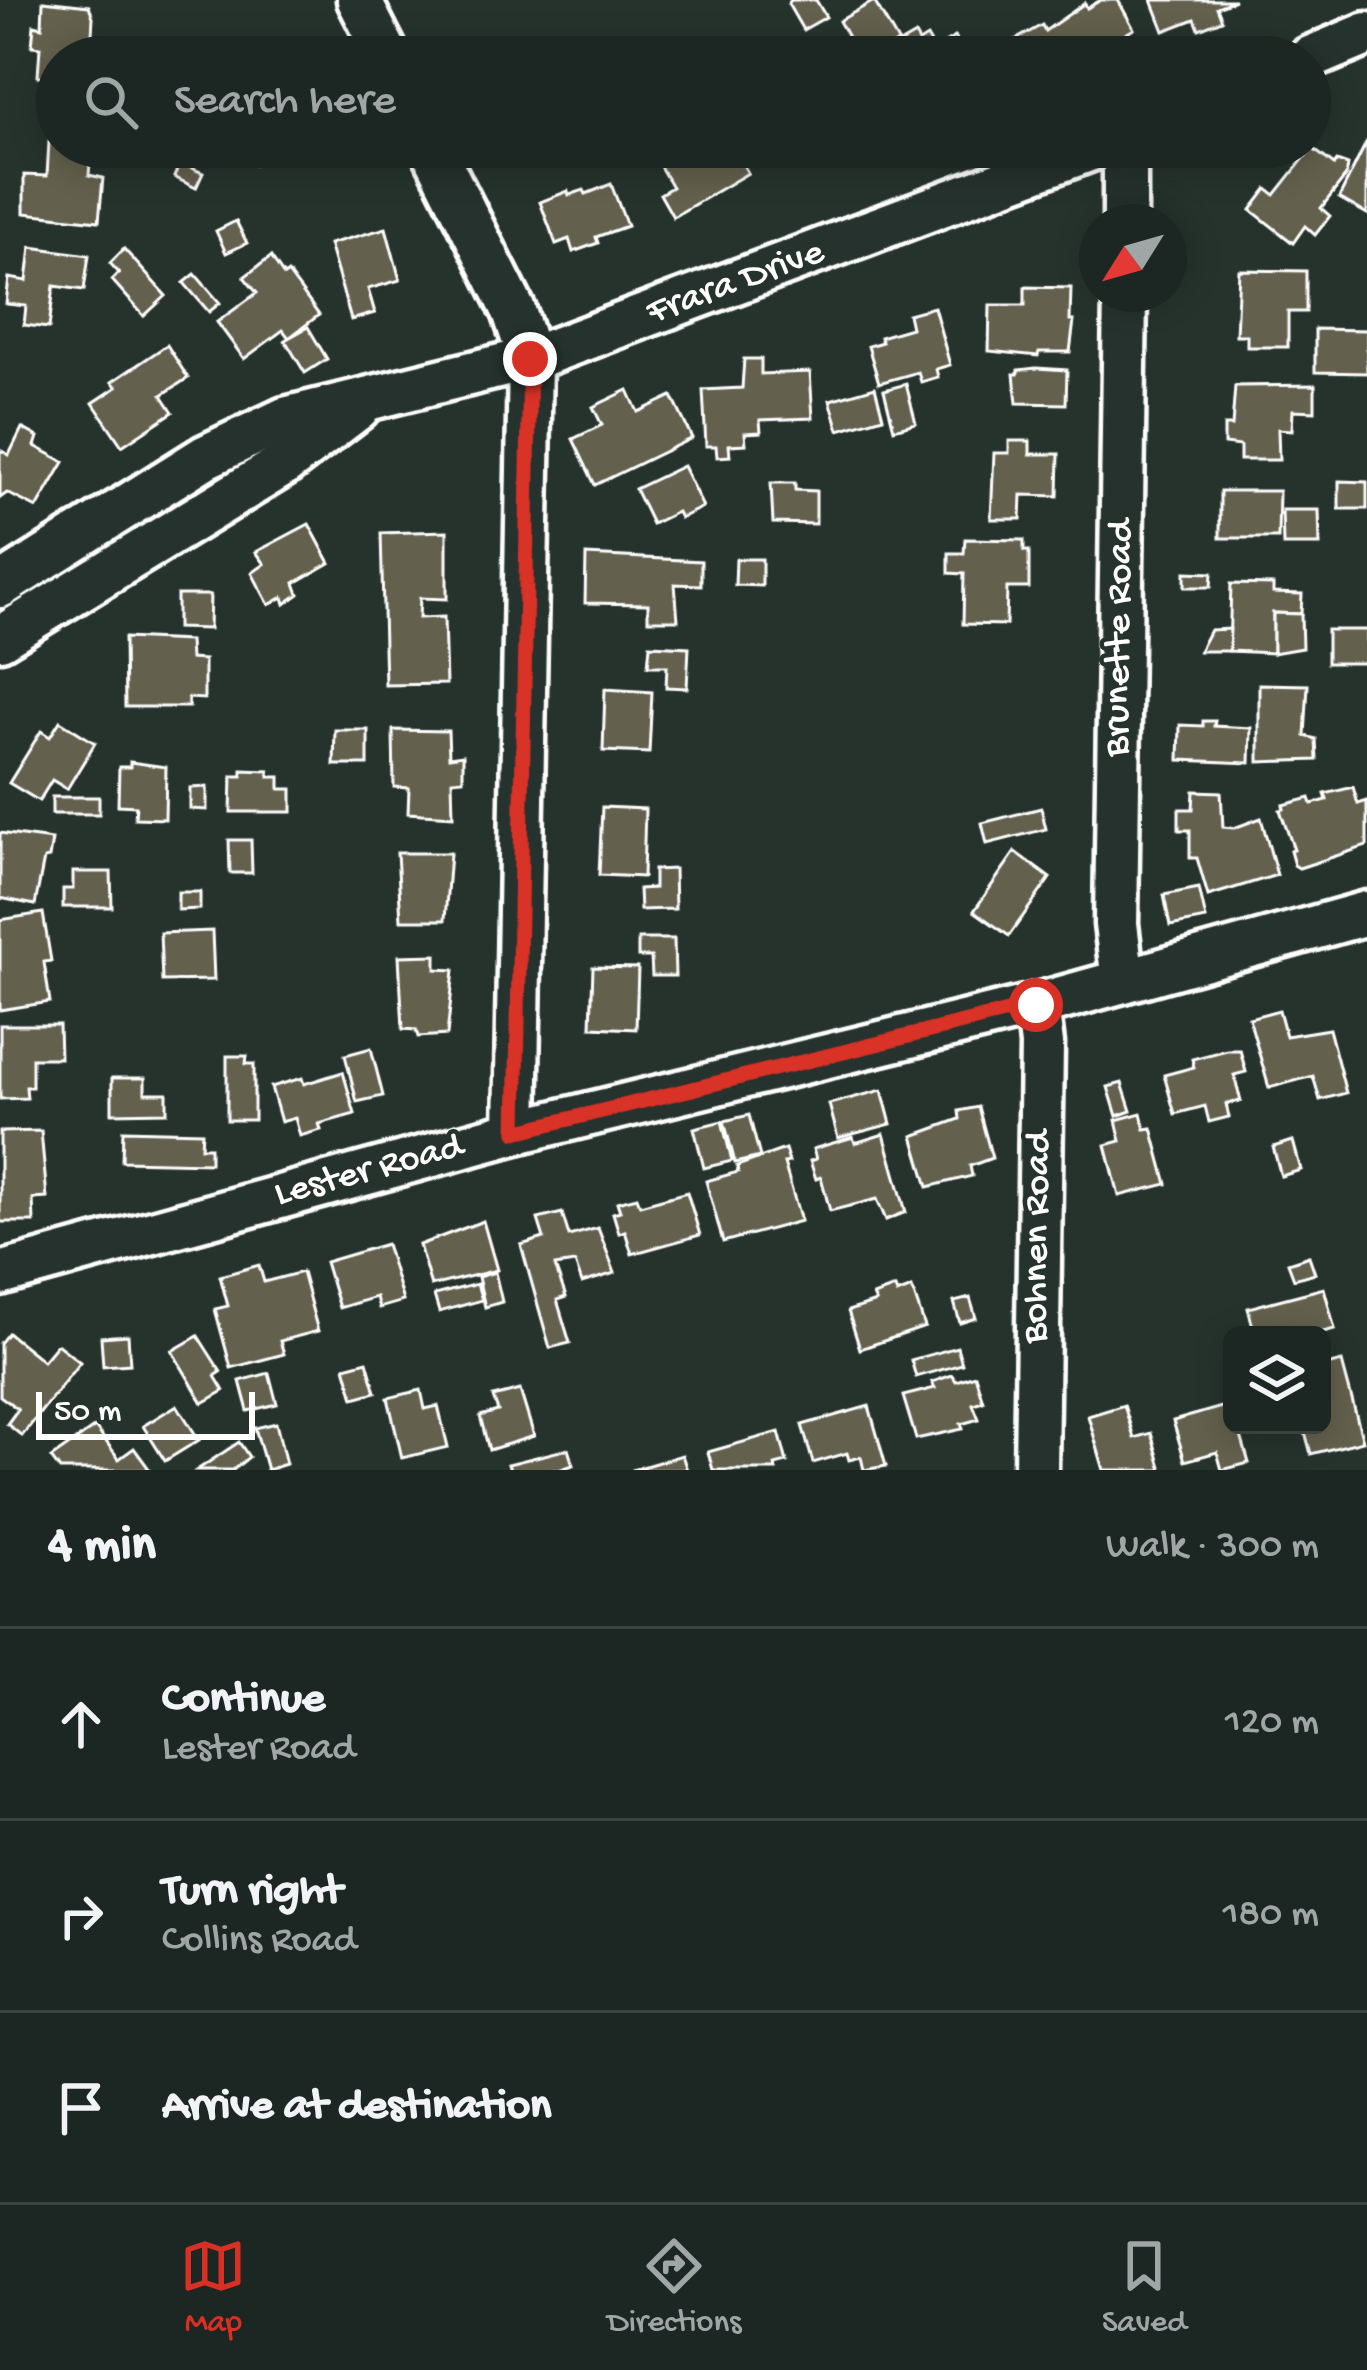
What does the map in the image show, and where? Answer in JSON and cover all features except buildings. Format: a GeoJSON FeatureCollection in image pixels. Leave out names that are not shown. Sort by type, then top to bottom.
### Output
{"type":"FeatureCollection","features":[{"type":"Feature","properties":{"kind":"street"},"geometry":{"type":"LineString","coordinates":[[359,0],[377,36]]}},
{"type":"Feature","properties":{"kind":"street"},"geometry":{"type":"LineString","coordinates":[[1331,49],[1367,34]]}},
{"type":"Feature","properties":{"kind":"street"},"geometry":{"type":"LineString","coordinates":[[442,168],[514,311],[530,359],[516,1132]]}},
{"type":"Feature","properties":{"kind":"street","name":"Frara Drive"},"geometry":{"type":"LineString","coordinates":[[0,586],[206,457],[285,419],[530,359],[1040,168]]}},
{"type":"Feature","properties":{"kind":"street"},"geometry":{"type":"LineString","coordinates":[[1125,168],[1125,204]]}},
{"type":"Feature","properties":{"kind":"street","name":"Brunette Road"},"geometry":{"type":"LineString","coordinates":[[1123,981],[1116,924],[1125,312]]}},
{"type":"Feature","properties":{"kind":"street","name":"Frara Drive"},"geometry":{"type":"LineString","coordinates":[[0,638],[283,465],[368,400]]}},
{"type":"Feature","properties":{"kind":"street","name":"Lester Road"},"geometry":{"type":"LineString","coordinates":[[0,1274],[516,1132],[1036,1005],[1367,913]]}},
{"type":"Feature","properties":{"kind":"street","name":"Bohnen Road"},"geometry":{"type":"LineString","coordinates":[[1036,1005],[1042,1044],[1036,1470]]}},
{"type":"Feature","properties":{"kind":"route"},"geometry":{"type":"LineString","coordinates":[[530,359],[516,1132],[1036,1005]]}}]}
